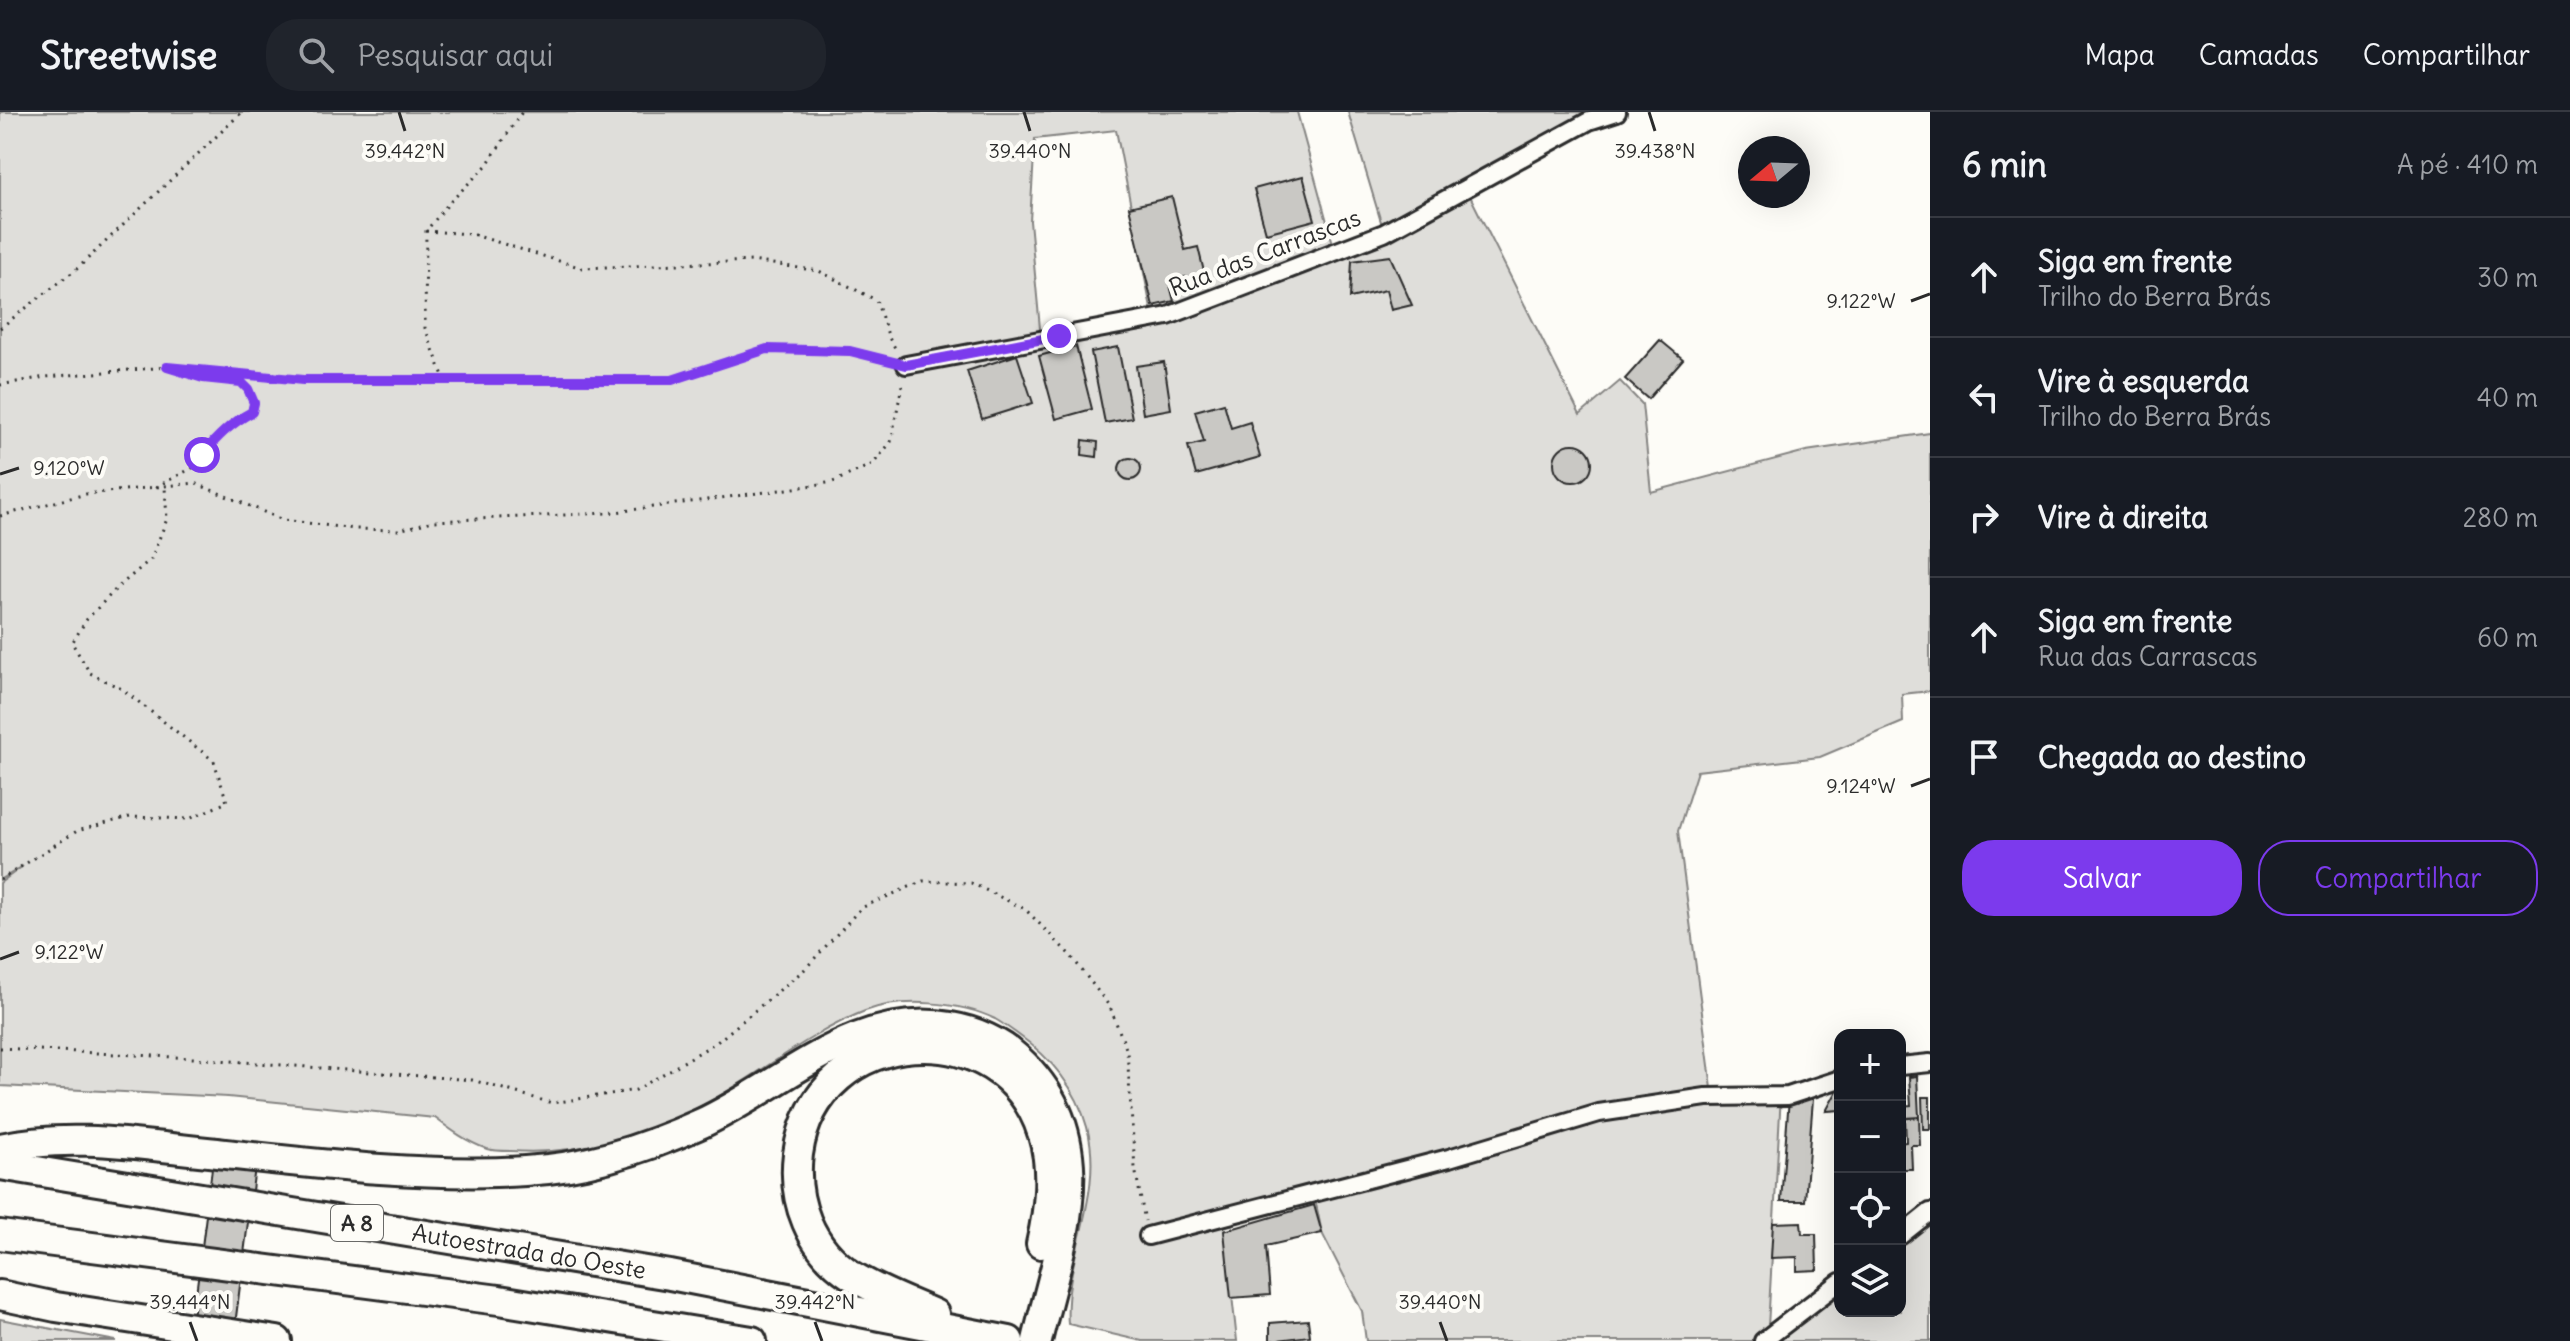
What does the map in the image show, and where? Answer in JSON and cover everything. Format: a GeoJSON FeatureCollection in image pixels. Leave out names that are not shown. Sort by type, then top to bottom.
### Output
{"type":"FeatureCollection","features":[{"type":"Feature","properties":{"kind":"highway"},"geometry":{"type":"LineString","coordinates":[[0,1148],[78,1138],[400,1170],[523,1172],[555,1169],[618,1156],[687,1130],[858,1037],[883,1028],[933,1024],[957,1028],[995,1042],[1032,1072],[1048,1094],[1068,1146],[1068,1208],[1037,1341]]}},
{"type":"Feature","properties":{"kind":"highway"},"geometry":{"type":"LineString","coordinates":[[974,1333],[851,1275],[829,1257],[816,1239],[801,1206],[796,1170],[799,1147],[815,1104],[846,1071],[889,1050],[919,1046],[946,1047],[971,1054],[1008,1079],[1022,1094],[1039,1124],[1048,1159],[1048,1208],[1019,1341]]}},
{"type":"Feature","properties":{"kind":"highway","name":"Autoestrada do Oeste"},"geometry":{"type":"LineString","coordinates":[[0,1165],[670,1275],[1009,1341]]}},
{"type":"Feature","properties":{"kind":"highway"},"geometry":{"type":"LineString","coordinates":[[0,1235],[499,1300],[752,1341]]}},
{"type":"Feature","properties":{"kind":"highway"},"geometry":{"type":"LineString","coordinates":[[0,1295],[56,1307],[277,1341]]}},
{"type":"Feature","properties":{"kind":"street","name":"Rua das Carrascas"},"geometry":{"type":"LineString","coordinates":[[906,365],[1168,316],[1384,233],[1589,121],[1617,112]]}},
{"type":"Feature","properties":{"kind":"street"},"geometry":{"type":"LineString","coordinates":[[1906,1065],[1930,1063]]}},
{"type":"Feature","properties":{"kind":"street"},"geometry":{"type":"LineString","coordinates":[[1148,1236],[1449,1158],[1599,1113],[1706,1097],[1788,1096],[1834,1081]]}},
{"type":"Feature","properties":{"kind":"street"},"geometry":{"type":"LineString","coordinates":[[1906,1231],[1930,1212]]}},
{"type":"Feature","properties":{"kind":"street"},"geometry":{"type":"LineString","coordinates":[[1763,1341],[1834,1287]]}},
{"type":"Feature","properties":{"kind":"path"},"geometry":{"type":"LineString","coordinates":[[0,328],[78,268],[242,112]]}},
{"type":"Feature","properties":{"kind":"path"},"geometry":{"type":"LineString","coordinates":[[445,381],[425,328],[426,231],[486,166],[522,112]]}},
{"type":"Feature","properties":{"kind":"path"},"geometry":{"type":"LineString","coordinates":[[0,516],[86,494],[195,483],[283,520],[355,529],[399,530],[433,521],[608,513],[833,482],[873,464],[891,442],[906,365],[889,338],[876,300],[819,271],[752,261],[582,268],[471,234],[426,231]]}},
{"type":"Feature","properties":{"kind":"path"},"geometry":{"type":"LineString","coordinates":[[0,385],[45,377],[167,367],[303,380],[672,380],[767,349],[850,351],[906,365]]}},
{"type":"Feature","properties":{"kind":"path"},"geometry":{"type":"LineString","coordinates":[[154,488],[200,464],[202,455],[219,435],[252,412],[254,403],[241,382],[203,378],[167,367]]}},
{"type":"Feature","properties":{"kind":"path"},"geometry":{"type":"LineString","coordinates":[[0,880],[77,831],[130,817],[189,819],[227,802],[214,761],[122,689],[90,673],[72,643],[87,619],[151,559],[167,519],[165,487]]}},
{"type":"Feature","properties":{"kind":"path"},"geometry":{"type":"LineString","coordinates":[[0,1048],[193,1058],[472,1080],[552,1103],[636,1090],[717,1042],[805,969],[861,908],[923,881],[971,883],[1025,909],[1071,956],[1110,1007],[1127,1051],[1135,1168],[1148,1236]]}},
{"type":"Feature","properties":{"kind":"shaded area"},"geometry":{"type":"Polygon","coordinates":[[[0,112],[1297,112],[1335,251],[1384,232],[1348,112],[1586,112],[1589,121],[1466,188],[1580,415],[1620,381],[1642,404],[1651,492],[1806,451],[1930,433],[1930,691],[1902,694],[1903,722],[1820,757],[1697,771],[1678,831],[1713,1096],[1781,1094],[1768,1327],[1834,1276],[1834,1317],[1906,1317],[1906,1221],[1930,1214],[1930,1341],[1366,1341],[1362,1311],[1322,1233],[1314,1194],[1224,1223],[1237,1341],[1142,1341],[1068,1324],[1071,1275],[1091,1177],[1091,1152],[1082,1112],[1060,1074],[1028,1042],[995,1019],[948,1005],[896,1004],[865,1011],[823,1031],[723,1094],[681,1116],[610,1142],[560,1150],[487,1149],[435,1118],[228,1097],[0,1086],[0,883],[23,866],[0,880],[0,112]],[[1116,130],[1035,139],[1030,221],[1041,339],[1153,319],[1116,130]]]}},
{"type":"Feature","properties":{"kind":"shaded area"},"geometry":{"type":"Polygon","coordinates":[[[0,1319],[116,1341],[0,1341],[0,1319]]]}},
{"type":"Feature","properties":{"kind":"building"},"geometry":{"type":"Polygon","coordinates":[[[1303,176],[1315,220],[1266,233],[1254,189],[1303,176]]]}},
{"type":"Feature","properties":{"kind":"building"},"geometry":{"type":"Polygon","coordinates":[[[1172,197],[1185,250],[1198,247],[1206,280],[1186,285],[1185,277],[1169,281],[1174,301],[1153,306],[1129,207],[1172,197]]]}},
{"type":"Feature","properties":{"kind":"building"},"geometry":{"type":"Polygon","coordinates":[[[1390,256],[1412,305],[1391,310],[1386,290],[1350,298],[1352,261],[1390,256]]]}},
{"type":"Feature","properties":{"kind":"building"},"geometry":{"type":"Polygon","coordinates":[[[1660,340],[1683,359],[1648,399],[1625,379],[1660,340]]]}},
{"type":"Feature","properties":{"kind":"building"},"geometry":{"type":"Polygon","coordinates":[[[1076,346],[1092,409],[1056,419],[1039,356],[1076,346]]]}},
{"type":"Feature","properties":{"kind":"building"},"geometry":{"type":"Polygon","coordinates":[[[1118,347],[1132,418],[1105,423],[1091,352],[1118,347]]]}},
{"type":"Feature","properties":{"kind":"building"},"geometry":{"type":"Polygon","coordinates":[[[1017,355],[1033,403],[982,419],[967,371],[1017,355]]]}},
{"type":"Feature","properties":{"kind":"building"},"geometry":{"type":"Polygon","coordinates":[[[1164,362],[1171,409],[1143,414],[1136,366],[1164,362]]]}},
{"type":"Feature","properties":{"kind":"building"},"geometry":{"type":"Polygon","coordinates":[[[1224,403],[1231,428],[1250,422],[1260,457],[1196,475],[1188,446],[1204,442],[1195,411],[1224,403]]]}},
{"type":"Feature","properties":{"kind":"building"},"geometry":{"type":"Polygon","coordinates":[[[1083,440],[1098,442],[1097,457],[1082,455],[1083,440]]]}},
{"type":"Feature","properties":{"kind":"building"},"geometry":{"type":"Polygon","coordinates":[[[1573,444],[1587,449],[1592,463],[1587,477],[1573,482],[1559,477],[1554,463],[1559,449],[1573,444]]]}},
{"type":"Feature","properties":{"kind":"building"},"geometry":{"type":"Polygon","coordinates":[[[1126,458],[1134,458],[1141,469],[1134,480],[1126,480],[1119,473],[1119,465],[1126,458]]]}},
{"type":"Feature","properties":{"kind":"building"},"geometry":{"type":"Polygon","coordinates":[[[1917,1076],[1919,1117],[1906,1118],[1906,1105],[1911,1105],[1909,1077],[1917,1076]]]}},
{"type":"Feature","properties":{"kind":"building"},"geometry":{"type":"Polygon","coordinates":[[[1834,1096],[1834,1110],[1826,1111],[1834,1096]]]}},
{"type":"Feature","properties":{"kind":"building"},"geometry":{"type":"Polygon","coordinates":[[[1922,1097],[1930,1097],[1930,1129],[1923,1129],[1922,1097]]]}},
{"type":"Feature","properties":{"kind":"building"},"geometry":{"type":"Polygon","coordinates":[[[1789,1098],[1813,1099],[1805,1201],[1781,1201],[1789,1098]]]}},
{"type":"Feature","properties":{"kind":"building"},"geometry":{"type":"Polygon","coordinates":[[[1919,1117],[1920,1145],[1911,1145],[1912,1169],[1906,1169],[1906,1118],[1919,1117]]]}},
{"type":"Feature","properties":{"kind":"building"},"geometry":{"type":"Polygon","coordinates":[[[216,1137],[258,1143],[233,1341],[190,1341],[216,1137]]]}},
{"type":"Feature","properties":{"kind":"building"},"geometry":{"type":"Polygon","coordinates":[[[1314,1205],[1322,1233],[1266,1246],[1270,1295],[1231,1298],[1224,1231],[1314,1205]]]}},
{"type":"Feature","properties":{"kind":"building"},"geometry":{"type":"Polygon","coordinates":[[[1801,1222],[1802,1234],[1816,1234],[1817,1270],[1797,1271],[1797,1257],[1771,1258],[1773,1223],[1801,1222]]]}},
{"type":"Feature","properties":{"kind":"building"},"geometry":{"type":"Polygon","coordinates":[[[1308,1320],[1310,1336],[1270,1341],[1270,1323],[1308,1320]]]}},
{"type":"Feature","properties":{"kind":"route"},"geometry":{"type":"LineString","coordinates":[[202,455],[219,435],[252,412],[254,403],[241,382],[203,378],[167,367],[303,380],[672,380],[767,349],[850,351],[906,365],[1059,336]]}}]}
